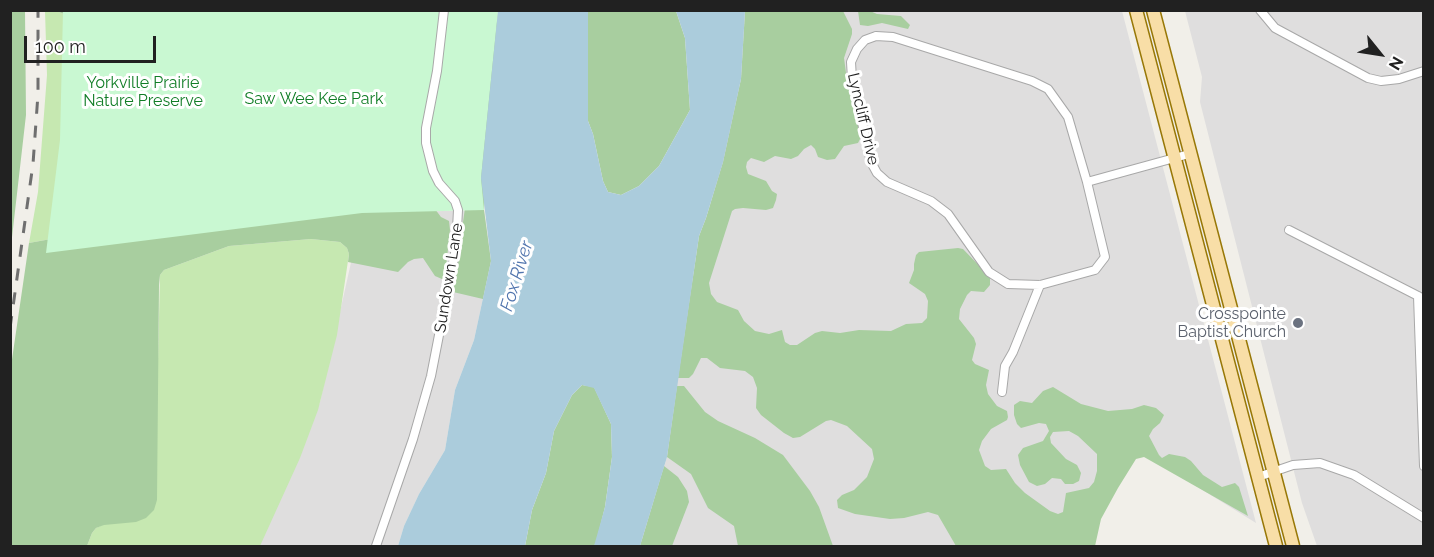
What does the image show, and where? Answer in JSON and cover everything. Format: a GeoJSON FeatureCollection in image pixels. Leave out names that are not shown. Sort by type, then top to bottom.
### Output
{"type":"FeatureCollection","features":[{"type":"Feature","properties":{"kind":"main road"},"geometry":{"type":"LineString","coordinates":[[1136,10],[1276,546]]}},
{"type":"Feature","properties":{"kind":"main road"},"geometry":{"type":"LineString","coordinates":[[1153,10],[1293,546]]}},
{"type":"Feature","properties":{"kind":"street","name":"Sundown Lane"},"geometry":{"type":"LineString","coordinates":[[376,546],[413,439],[431,376],[456,249],[458,210],[455,201],[439,183],[433,171],[426,143],[426,128],[437,71],[444,10]]}},
{"type":"Feature","properties":{"kind":"street"},"geometry":{"type":"LineString","coordinates":[[1260,10],[1275,28],[1368,78],[1381,81],[1399,79],[1424,71]]}},
{"type":"Feature","properties":{"kind":"street","name":"Lyncliff Drive"},"geometry":{"type":"LineString","coordinates":[[876,36],[893,37],[1048,88],[1068,117],[1087,182],[1105,257],[1095,270],[1040,285],[1008,284],[989,272],[948,214],[930,201],[887,182],[877,173],[871,162],[852,79],[851,62],[857,49],[865,40],[876,36]]}},
{"type":"Feature","properties":{"kind":"street"},"geometry":{"type":"LineString","coordinates":[[1087,182],[1190,154]]}},
{"type":"Feature","properties":{"kind":"street"},"geometry":{"type":"LineString","coordinates":[[1289,231],[1421,297],[1424,466]]}},
{"type":"Feature","properties":{"kind":"street"},"geometry":{"type":"LineString","coordinates":[[1002,392],[1005,366],[1040,285]]}},
{"type":"Feature","properties":{"kind":"street"},"geometry":{"type":"LineString","coordinates":[[1258,477],[1293,465],[1320,463],[1344,470],[1424,518]]}},
{"type":"Feature","properties":{"kind":"shaded area"},"geometry":{"type":"Polygon","coordinates":[[[745,11],[1122,11],[1256,523],[1136,449],[1087,543],[1092,546],[640,546],[667,457],[689,294],[741,79],[745,11]]]}},
{"type":"Feature","properties":{"kind":"shaded area"},"geometry":{"type":"Polygon","coordinates":[[[1185,11],[1423,11],[1423,546],[1317,546],[1302,503],[1200,102],[1202,77],[1185,11]]]}},
{"type":"Feature","properties":{"kind":"shaded area"},"geometry":{"type":"Polygon","coordinates":[[[484,210],[491,261],[474,340],[455,390],[445,450],[419,494],[404,526],[398,546],[257,546],[320,402],[362,213],[484,210]]]}},
{"type":"Feature","properties":{"kind":"green space"},"geometry":{"type":"Polygon","coordinates":[[[11,10],[25,11],[26,115],[11,246],[11,10]]]}},
{"type":"Feature","properties":{"kind":"green space"},"geometry":{"type":"Polygon","coordinates":[[[45,11],[56,11],[72,17],[84,233],[29,243],[38,192],[47,75],[45,11]]]}},
{"type":"Feature","properties":{"kind":"green space"},"geometry":{"type":"Polygon","coordinates":[[[56,11],[439,11],[432,205],[441,217],[449,221],[450,230],[445,277],[442,279],[435,276],[423,258],[408,262],[398,272],[348,262],[347,248],[340,242],[311,239],[229,246],[164,270],[160,275],[159,285],[157,500],[154,510],[146,518],[136,522],[96,528],[87,546],[11,546],[10,373],[29,243],[84,233],[72,17],[56,11]]]}},
{"type":"Feature","properties":{"kind":"green space"},"geometry":{"type":"Polygon","coordinates":[[[63,11],[498,11],[481,178],[484,210],[362,213],[46,253],[60,140],[63,11]]]}},
{"type":"Feature","properties":{"kind":"green space"},"geometry":{"type":"Polygon","coordinates":[[[498,11],[484,210],[491,261],[483,299],[453,292],[498,11]]]}},
{"type":"Feature","properties":{"kind":"green space"},"geometry":{"type":"Polygon","coordinates":[[[588,11],[676,11],[685,38],[690,110],[659,166],[639,186],[621,195],[608,192],[603,181],[588,121],[588,11]]]}},
{"type":"Feature","properties":{"kind":"green space"},"geometry":{"type":"Polygon","coordinates":[[[745,11],[843,11],[852,29],[844,58],[860,139],[858,143],[844,146],[835,159],[827,160],[818,157],[811,145],[791,159],[775,156],[764,162],[751,158],[747,162],[748,174],[766,181],[772,191],[777,194],[776,200],[773,208],[766,210],[743,208],[732,211],[709,283],[711,294],[717,302],[738,310],[744,321],[755,331],[769,334],[782,330],[785,342],[790,345],[797,345],[822,331],[840,333],[859,330],[891,331],[906,324],[922,323],[927,318],[928,301],[925,294],[909,283],[916,255],[919,252],[963,249],[990,277],[990,285],[984,292],[971,291],[967,295],[960,309],[959,319],[976,344],[972,360],[975,364],[989,370],[986,385],[988,394],[997,406],[1007,411],[1008,417],[1007,420],[991,429],[982,441],[979,450],[985,466],[991,470],[1006,469],[1025,493],[1058,514],[1063,512],[1066,493],[1089,488],[1094,482],[1097,471],[1097,454],[1078,436],[1069,431],[1053,432],[1050,437],[1051,443],[1066,459],[1077,465],[1081,473],[1079,481],[1065,484],[1061,479],[1052,478],[1045,484],[1037,486],[1029,482],[1020,465],[1018,455],[1023,448],[1043,441],[1049,431],[1046,424],[1039,423],[1021,428],[1014,415],[1014,405],[1020,401],[1032,403],[1043,391],[1053,387],[1081,404],[1108,411],[1132,409],[1144,405],[1156,408],[1164,415],[1149,436],[1159,455],[1162,458],[1169,454],[1185,457],[1203,475],[1222,487],[1235,483],[1239,487],[1248,516],[1144,457],[1136,459],[1118,488],[1101,519],[1095,546],[956,546],[938,515],[928,512],[890,519],[855,514],[838,508],[837,500],[854,490],[867,477],[874,459],[872,449],[847,426],[831,420],[826,421],[800,437],[793,438],[761,415],[756,408],[757,388],[753,377],[745,371],[720,368],[707,358],[701,358],[689,378],[678,378],[699,236],[723,162],[741,79],[745,11]]]}},
{"type":"Feature","properties":{"kind":"green space"},"geometry":{"type":"Polygon","coordinates":[[[858,11],[901,16],[910,25],[908,29],[882,23],[860,25],[858,11]]]}},
{"type":"Feature","properties":{"kind":"green space"},"geometry":{"type":"Polygon","coordinates":[[[311,239],[340,242],[347,248],[349,254],[337,335],[318,410],[300,458],[260,546],[87,546],[96,528],[157,500],[160,275],[164,270],[229,246],[311,239]]]}},
{"type":"Feature","properties":{"kind":"green space"},"geometry":{"type":"Polygon","coordinates":[[[582,385],[594,387],[611,424],[612,457],[605,507],[596,543],[594,546],[525,546],[532,510],[546,473],[554,431],[572,395],[582,385]]]}},
{"type":"Feature","properties":{"kind":"green space"},"geometry":{"type":"Polygon","coordinates":[[[677,386],[684,386],[705,412],[718,421],[755,438],[783,455],[819,507],[833,546],[738,546],[734,526],[708,508],[691,474],[667,457],[677,386]]]}},
{"type":"Feature","properties":{"kind":"green space"},"geometry":{"type":"Polygon","coordinates":[[[664,466],[678,477],[687,491],[689,502],[672,546],[640,546],[664,466]]]}},
{"type":"Feature","properties":{"kind":"water","name":"Fox River"},"geometry":{"type":"Polygon","coordinates":[[[498,11],[588,11],[588,121],[603,181],[608,192],[621,195],[639,186],[659,166],[690,110],[685,38],[676,11],[745,11],[741,79],[723,162],[699,236],[667,457],[640,546],[594,546],[605,507],[612,457],[611,424],[594,388],[582,385],[572,395],[554,431],[546,473],[532,510],[525,546],[398,546],[404,526],[419,494],[445,450],[455,390],[474,340],[491,261],[481,178],[498,11]]]}},
{"type":"Feature","properties":{"kind":"railway"},"geometry":{"type":"LineString","coordinates":[[10,328],[33,164],[38,94],[38,10]]}},
{"type":"Feature","properties":{"kind":"place","name":"Crosspointe Baptist Church"},"geometry":{"type":"Point","coordinates":[1298,323]}},
{"type":"Feature","properties":{"kind":"park label","name":"Yorkville Prairie Nature Preserve"},"geometry":{"type":"Point","coordinates":[143,92]}},
{"type":"Feature","properties":{"kind":"park label","name":"Saw Wee Kee Park"},"geometry":{"type":"Point","coordinates":[314,99]}}]}
